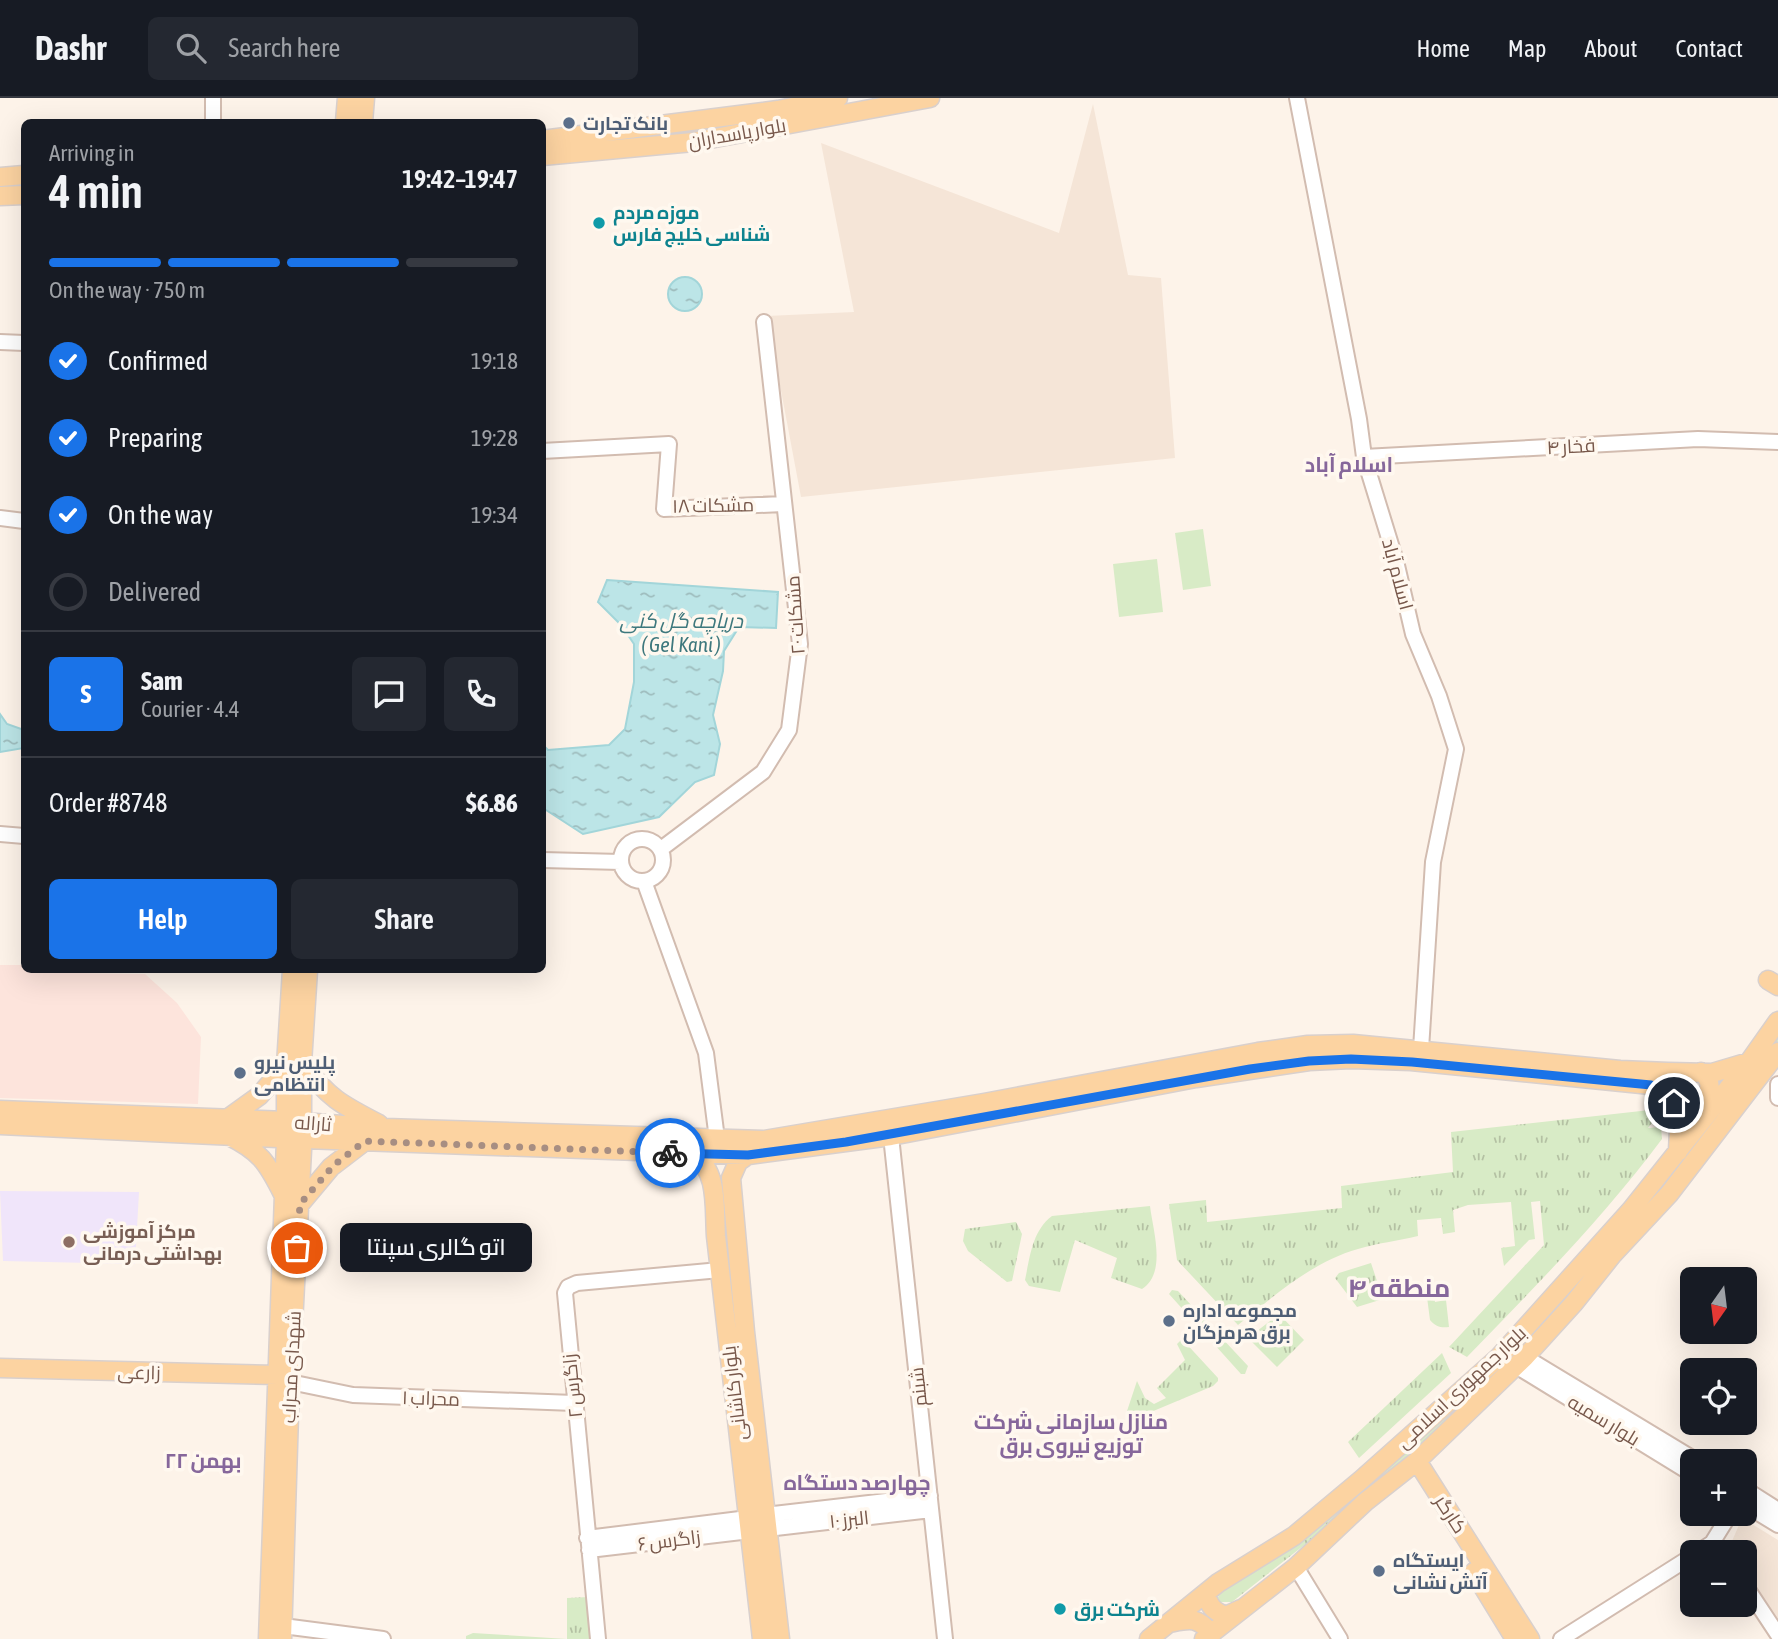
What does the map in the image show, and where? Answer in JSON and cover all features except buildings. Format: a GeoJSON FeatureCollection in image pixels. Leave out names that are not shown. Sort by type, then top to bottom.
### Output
{"type":"FeatureCollection","features":[{"type":"Feature","properties":{"kind":"main road"},"geometry":{"type":"LineString","coordinates":[[345,119],[347,98]]}},
{"type":"Feature","properties":{"kind":"main road","name":"بلوار پاسداران"},"geometry":{"type":"LineString","coordinates":[[546,139],[770,111],[838,98]]}},
{"type":"Feature","properties":{"kind":"main road","name":"بلوار پاسداران"},"geometry":{"type":"LineString","coordinates":[[546,156],[693,142],[930,98]]}},
{"type":"Feature","properties":{"kind":"main road"},"geometry":{"type":"LineString","coordinates":[[0,177],[21,176]]}},
{"type":"Feature","properties":{"kind":"main road"},"geometry":{"type":"LineString","coordinates":[[0,196],[21,195]]}},
{"type":"Feature","properties":{"kind":"main road","name":"شهدای محراب"},"geometry":{"type":"LineString","coordinates":[[268,1639],[295,1130],[292,973]]}},
{"type":"Feature","properties":{"kind":"main road","name":"شهدای محراب"},"geometry":{"type":"LineString","coordinates":[[294,1064],[308,973]]}},
{"type":"Feature","properties":{"kind":"main road","name":"بلوار جمهوری اسلامی"},"geometry":{"type":"LineString","coordinates":[[1149,1639],[1206,1593],[1294,1535],[1361,1480],[1499,1357],[1631,1210],[1749,1062],[1778,1021]]}},
{"type":"Feature","properties":{"kind":"main road","name":"ثاراله"},"geometry":{"type":"LineString","coordinates":[[0,1110],[227,1127],[295,1130],[385,1128],[408,1136],[748,1155],[891,1136],[1308,1045],[1353,1044],[1421,1049],[1620,1070],[1701,1072],[1731,1069],[1749,1062]]}},
{"type":"Feature","properties":{"kind":"main road","name":"بلوار جمهوری اسلامی"},"geometry":{"type":"LineString","coordinates":[[1208,1636],[1296,1567],[1366,1502],[1410,1466],[1469,1408],[1528,1366],[1613,1254],[1669,1194],[1778,1052]]}},
{"type":"Feature","properties":{"kind":"main road","name":"ثاراله"},"geometry":{"type":"LineString","coordinates":[[295,1130],[365,1141],[408,1136],[764,1140],[1194,1071],[1351,1059],[1412,1062],[1651,1085],[1668,1094],[1674,1103]]}},
{"type":"Feature","properties":{"kind":"main road"},"geometry":{"type":"LineString","coordinates":[[365,1141],[292,1200],[262,1158],[227,1127],[294,1064],[343,1105],[385,1128]]}},
{"type":"Feature","properties":{"kind":"main road"},"geometry":{"type":"LineString","coordinates":[[1674,1103],[1690,1109],[1699,1105],[1708,1095],[1711,1084],[1701,1072]]}},
{"type":"Feature","properties":{"kind":"main road"},"geometry":{"type":"LineString","coordinates":[[1674,1103],[1679,1117],[1678,1152]]}},
{"type":"Feature","properties":{"kind":"main road","name":"ثاراله"},"geometry":{"type":"LineString","coordinates":[[0,1125],[227,1127]]}},
{"type":"Feature","properties":{"kind":"main road"},"geometry":{"type":"LineString","coordinates":[[693,1154],[703,1161],[711,1174],[723,1172],[731,1178],[738,1163],[748,1155]]}},
{"type":"Feature","properties":{"kind":"main road","name":"بلوار کاشانی"},"geometry":{"type":"LineString","coordinates":[[711,1174],[720,1270],[758,1523],[780,1639]]}},
{"type":"Feature","properties":{"kind":"main road","name":"بلوار کاشانی"},"geometry":{"type":"LineString","coordinates":[[731,1178],[758,1523],[762,1639]]}},
{"type":"Feature","properties":{"kind":"main road","name":"زارعی"},"geometry":{"type":"LineString","coordinates":[[0,1368],[282,1381]]}},
{"type":"Feature","properties":{"kind":"main road","name":"زارعی"},"geometry":{"type":"LineString","coordinates":[[0,1380],[282,1381]]}},
{"type":"Feature","properties":{"kind":"main road","name":"شهدای محراب"},"geometry":{"type":"LineString","coordinates":[[282,1381],[283,1632]]}},
{"type":"Feature","properties":{"kind":"main road","name":"کارگر"},"geometry":{"type":"LineString","coordinates":[[1410,1466],[1428,1487],[1520,1634]]}},
{"type":"Feature","properties":{"kind":"main road"},"geometry":{"type":"LineString","coordinates":[[1206,1593],[1215,1612],[1226,1616],[1249,1606]]}},
{"type":"Feature","properties":{"kind":"main road"},"geometry":{"type":"LineString","coordinates":[[1169,1623],[1189,1619],[1202,1622],[1208,1636]]}},
{"type":"Feature","properties":{"kind":"street"},"geometry":{"type":"LineString","coordinates":[[213,98],[213,119]]}},
{"type":"Feature","properties":{"kind":"street","name":"اسلام آباد"},"geometry":{"type":"LineString","coordinates":[[1297,98],[1364,457],[1396,561],[1413,634],[1439,696],[1456,750],[1433,862],[1421,1049]]}},
{"type":"Feature","properties":{"kind":"street","name":"مشکات ۲۰"},"geometry":{"type":"LineString","coordinates":[[661,849],[763,772],[789,730],[800,644],[764,323]]}},
{"type":"Feature","properties":{"kind":"street"},"geometry":{"type":"LineString","coordinates":[[0,342],[21,343]]}},
{"type":"Feature","properties":{"kind":"street","name":"فخار ۴"},"geometry":{"type":"LineString","coordinates":[[1364,457],[1698,439],[1778,442]]}},
{"type":"Feature","properties":{"kind":"street","name":"مشکات ۱۸"},"geometry":{"type":"LineString","coordinates":[[546,451],[669,444],[664,509],[783,504]]}},
{"type":"Feature","properties":{"kind":"street"},"geometry":{"type":"LineString","coordinates":[[0,518],[21,521]]}},
{"type":"Feature","properties":{"kind":"street"},"geometry":{"type":"LineString","coordinates":[[0,834],[21,836]]}},
{"type":"Feature","properties":{"kind":"street"},"geometry":{"type":"LineString","coordinates":[[647,839],[661,849],[661,870],[654,878],[644,881],[628,876],[621,862],[626,846],[636,840],[647,839]]}},
{"type":"Feature","properties":{"kind":"street"},"geometry":{"type":"LineString","coordinates":[[546,860],[621,862]]}},
{"type":"Feature","properties":{"kind":"street"},"geometry":{"type":"LineString","coordinates":[[644,881],[706,1053],[717,1139]]}},
{"type":"Feature","properties":{"kind":"street"},"geometry":{"type":"LineString","coordinates":[[1778,1084],[1778,1098]]}},
{"type":"Feature","properties":{"kind":"street","name":"شبنم"},"geometry":{"type":"LineString","coordinates":[[891,1136],[945,1639]]}},
{"type":"Feature","properties":{"kind":"street","name":"زاگرس ۲"},"geometry":{"type":"LineString","coordinates":[[597,1639],[565,1293],[568,1287],[577,1283],[720,1270]]}},
{"type":"Feature","properties":{"kind":"street","name":"بلوار سمیه"},"geometry":{"type":"LineString","coordinates":[[1528,1366],[1680,1451]]}},
{"type":"Feature","properties":{"kind":"street","name":"بلوار سمیه"},"geometry":{"type":"LineString","coordinates":[[1528,1366],[1680,1466]]}},
{"type":"Feature","properties":{"kind":"street","name":"محراب ۱"},"geometry":{"type":"LineString","coordinates":[[282,1381],[353,1395],[574,1403]]}},
{"type":"Feature","properties":{"kind":"street"},"geometry":{"type":"LineString","coordinates":[[1757,1497],[1778,1510]]}},
{"type":"Feature","properties":{"kind":"street","name":"البرز ۱۰"},"geometry":{"type":"LineString","coordinates":[[758,1523],[931,1503]]}},
{"type":"Feature","properties":{"kind":"street"},"geometry":{"type":"LineString","coordinates":[[1757,1512],[1778,1525]]}},
{"type":"Feature","properties":{"kind":"street","name":"زاگرس ۶"},"geometry":{"type":"LineString","coordinates":[[588,1544],[758,1523]]}},
{"type":"Feature","properties":{"kind":"street"},"geometry":{"type":"LineString","coordinates":[[1561,1639],[1680,1564]]}},
{"type":"Feature","properties":{"kind":"street"},"geometry":{"type":"LineString","coordinates":[[1296,1567],[1340,1639]]}},
{"type":"Feature","properties":{"kind":"street"},"geometry":{"type":"LineString","coordinates":[[1757,1603],[1778,1635]]}},
{"type":"Feature","properties":{"kind":"street"},"geometry":{"type":"LineString","coordinates":[[283,1632],[383,1639]]}},
{"type":"Feature","properties":{"kind":"shaded area"},"geometry":{"type":"Polygon","coordinates":[[[1093,104],[1128,275],[1161,278],[1175,458],[801,497],[767,316],[854,312],[821,143],[1059,233],[1093,104]]]}},
{"type":"Feature","properties":{"kind":"shaded area"},"geometry":{"type":"Polygon","coordinates":[[[0,965],[21,965],[21,973],[145,974],[177,1003],[201,1037],[198,1104],[0,1098],[0,965]]]}},
{"type":"Feature","properties":{"kind":"shaded area","name":"مرکز آموزشی بهداشتی درمانی"},"geometry":{"type":"Polygon","coordinates":[[[0,1191],[139,1192],[135,1264],[3,1261],[0,1191]]]}},
{"type":"Feature","properties":{"kind":"shaded area"},"geometry":{"type":"Polygon","coordinates":[[[1739,1526],[1755,1526],[1778,1540],[1778,1620],[1757,1589],[1757,1540],[1732,1540],[1739,1526]]]}},
{"type":"Feature","properties":{"kind":"green space"},"geometry":{"type":"Polygon","coordinates":[[[1203,529],[1211,586],[1183,590],[1175,533],[1203,529]]]}},
{"type":"Feature","properties":{"kind":"green space"},"geometry":{"type":"Polygon","coordinates":[[[1157,559],[1163,612],[1119,617],[1113,564],[1157,559]]]}},
{"type":"Feature","properties":{"kind":"green space"},"geometry":{"type":"Polygon","coordinates":[[[1778,1032],[1778,1042],[1761,1066],[1669,1185],[1526,1344],[1400,1464],[1326,1528],[1232,1602],[1220,1602],[1218,1597],[1224,1589],[1305,1539],[1469,1391],[1778,1032]]]}},
{"type":"Feature","properties":{"kind":"green space"},"geometry":{"type":"Polygon","coordinates":[[[1650,1110],[1659,1114],[1648,1128],[1661,1127],[1662,1139],[1592,1224],[1467,1357],[1449,1347],[1544,1245],[1540,1201],[1531,1202],[1535,1239],[1529,1240],[1504,1266],[1501,1248],[1515,1246],[1511,1202],[1468,1205],[1453,1210],[1455,1232],[1443,1234],[1441,1218],[1417,1220],[1418,1236],[1365,1247],[1325,1262],[1266,1302],[1238,1325],[1177,1260],[1169,1204],[1206,1200],[1207,1222],[1342,1208],[1341,1186],[1453,1172],[1451,1132],[1650,1110]]]}},
{"type":"Feature","properties":{"kind":"green space"},"geometry":{"type":"Polygon","coordinates":[[[1150,1206],[1156,1262],[1150,1282],[1142,1289],[1111,1278],[1117,1258],[1075,1240],[1060,1292],[1029,1286],[1025,1280],[1036,1237],[1052,1216],[1150,1206]]]}},
{"type":"Feature","properties":{"kind":"green space"},"geometry":{"type":"Polygon","coordinates":[[[1016,1222],[1022,1234],[1012,1281],[1007,1282],[968,1251],[963,1241],[965,1229],[1016,1222]]]}},
{"type":"Feature","properties":{"kind":"green space"},"geometry":{"type":"Polygon","coordinates":[[[1371,1263],[1383,1299],[1357,1307],[1335,1278],[1339,1273],[1371,1263]]]}},
{"type":"Feature","properties":{"kind":"green space"},"geometry":{"type":"Polygon","coordinates":[[[1432,1281],[1435,1302],[1446,1300],[1449,1327],[1439,1327],[1430,1320],[1425,1282],[1432,1281]]]}},
{"type":"Feature","properties":{"kind":"green space"},"geometry":{"type":"Polygon","coordinates":[[[1172,1290],[1178,1291],[1248,1366],[1245,1374],[1241,1374],[1169,1294],[1172,1290]]]}},
{"type":"Feature","properties":{"kind":"green space"},"geometry":{"type":"Polygon","coordinates":[[[1279,1314],[1304,1340],[1277,1367],[1248,1338],[1279,1314]]]}},
{"type":"Feature","properties":{"kind":"green space"},"geometry":{"type":"Polygon","coordinates":[[[1182,1339],[1218,1381],[1213,1386],[1132,1420],[1126,1414],[1137,1381],[1145,1398],[1154,1404],[1166,1398],[1157,1388],[1185,1360],[1177,1344],[1182,1339]]]}},
{"type":"Feature","properties":{"kind":"green space"},"geometry":{"type":"Polygon","coordinates":[[[1442,1353],[1451,1373],[1359,1458],[1348,1442],[1442,1353]]]}},
{"type":"Feature","properties":{"kind":"green space"},"geometry":{"type":"Polygon","coordinates":[[[589,1597],[593,1639],[567,1639],[567,1598],[589,1597]]]}},
{"type":"Feature","properties":{"kind":"green space"},"geometry":{"type":"Polygon","coordinates":[[[473,1633],[567,1639],[466,1639],[466,1636],[473,1633]]]}},
{"type":"Feature","properties":{"kind":"water"},"geometry":{"type":"Polygon","coordinates":[[[685,277],[697,282],[702,294],[697,306],[685,311],[673,306],[668,294],[673,282],[685,277]]]}},
{"type":"Feature","properties":{"kind":"water","name":"دریاچه گل کنی ( Gel Kani )"},"geometry":{"type":"Polygon","coordinates":[[[607,580],[778,592],[776,628],[739,627],[724,651],[723,671],[713,715],[720,744],[714,775],[695,782],[659,817],[583,834],[546,810],[546,748],[609,745],[625,729],[634,682],[634,644],[621,625],[598,602],[607,580]]]}},
{"type":"Feature","properties":{"kind":"water"},"geometry":{"type":"Polygon","coordinates":[[[0,714],[7,724],[21,729],[21,748],[0,752],[0,714]]]}},
{"type":"Feature","properties":{"kind":"way so far"},"geometry":{"type":"LineString","coordinates":[[297,1248],[300,1204],[340,1159],[365,1141],[670,1153]]}},
{"type":"Feature","properties":{"kind":"place","name":"بانک تجارت"},"geometry":{"type":"Point","coordinates":[569,123]}},
{"type":"Feature","properties":{"kind":"place","name":"موزه مردم شناسی خلیج فارس"},"geometry":{"type":"Point","coordinates":[599,223]}},
{"type":"Feature","properties":{"kind":"place","name":"پلیس نیرو انتظامی"},"geometry":{"type":"Point","coordinates":[240,1073]}},
{"type":"Feature","properties":{"kind":"place","name":"مرکز آموزشی بهداشتی درمانی"},"geometry":{"type":"Point","coordinates":[69,1242]}},
{"type":"Feature","properties":{"kind":"place","name":"اتو گالری سپنتا"},"geometry":{"type":"Point","coordinates":[297,1248]}},
{"type":"Feature","properties":{"kind":"place","name":"مجموعه اداره برق هرمزگان"},"geometry":{"type":"Point","coordinates":[1169,1321]}},
{"type":"Feature","properties":{"kind":"place","name":"ایستگاه آتش نشانی"},"geometry":{"type":"Point","coordinates":[1379,1571]}},
{"type":"Feature","properties":{"kind":"place","name":"شرکت برق"},"geometry":{"type":"Point","coordinates":[1060,1609]}},
{"type":"Feature","properties":{"kind":"district","name":"اسلام آباد"},"geometry":{"type":"Point","coordinates":[1349,465]}},
{"type":"Feature","properties":{"kind":"district","name":"منطقه ۴"},"geometry":{"type":"Point","coordinates":[1399,1288]}},
{"type":"Feature","properties":{"kind":"district","name":"منازل سازمانی شرکت توزیع نیروی برق"},"geometry":{"type":"Point","coordinates":[1071,1434]}},
{"type":"Feature","properties":{"kind":"district","name":"۲۲ بهمن"},"geometry":{"type":"Point","coordinates":[203,1461]}},
{"type":"Feature","properties":{"kind":"district","name":"چهارصد دستگاه"},"geometry":{"type":"Point","coordinates":[857,1483]}},
{"type":"Feature","properties":{"kind":"route"},"geometry":{"type":"LineString","coordinates":[[670,1153],[748,1155],[891,1136],[1170,1083],[1309,1061],[1351,1059],[1412,1062],[1651,1085],[1668,1094],[1674,1103]]}}]}
